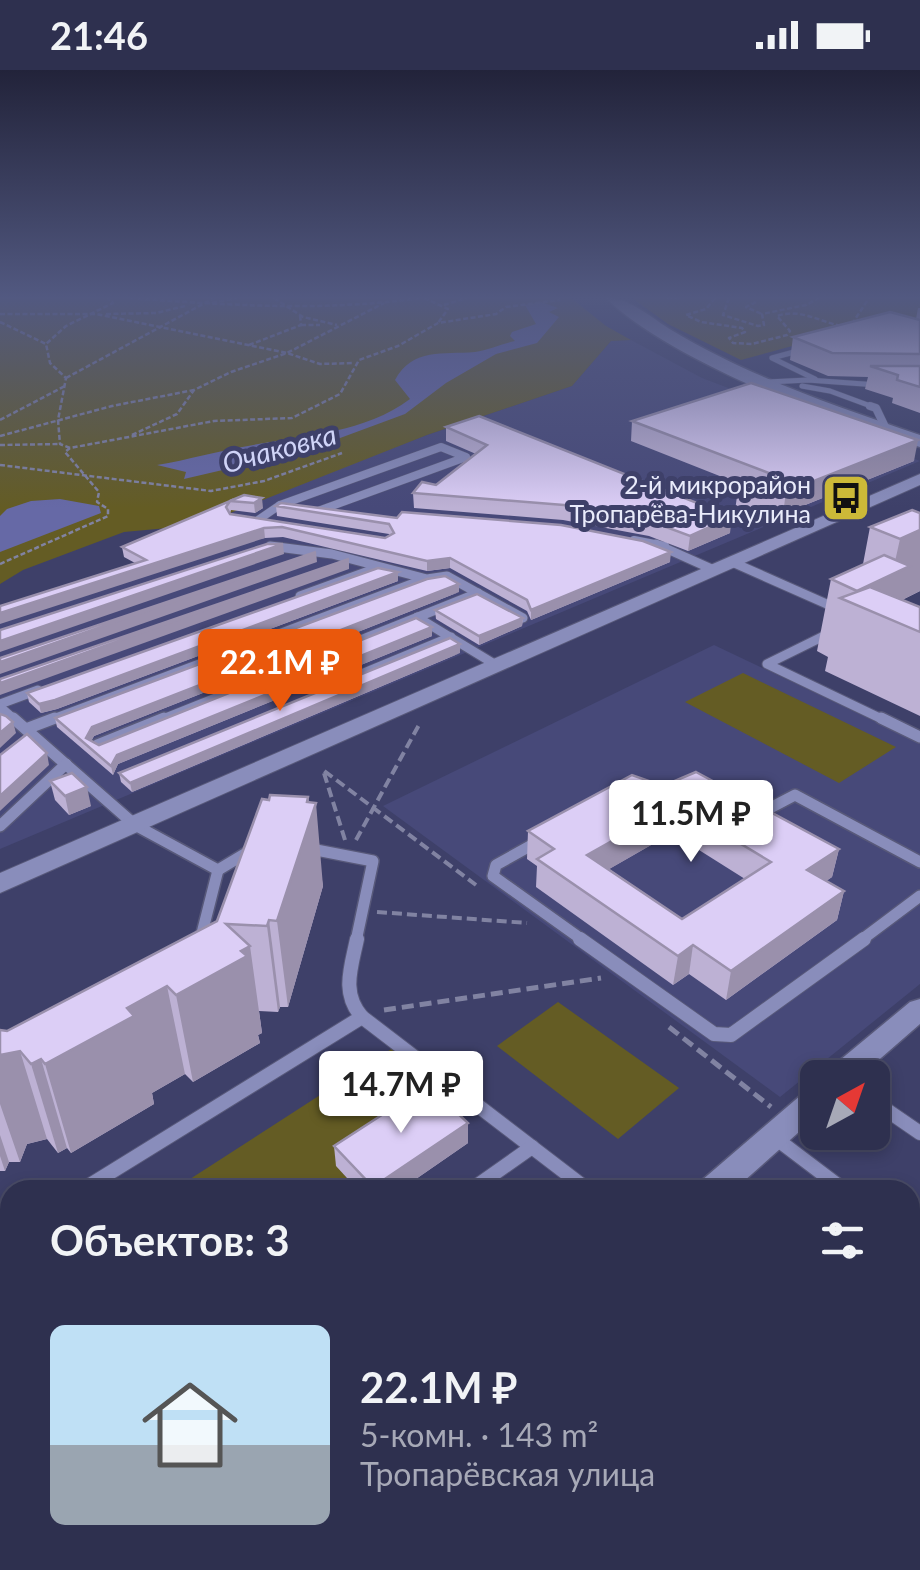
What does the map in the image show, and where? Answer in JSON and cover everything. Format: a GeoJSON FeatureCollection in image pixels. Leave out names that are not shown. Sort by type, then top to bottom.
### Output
{"type":"FeatureCollection","features":[{"type":"Feature","properties":{"kind":"main road"},"geometry":{"type":"LineString","coordinates":[[737,368],[920,441]]}},
{"type":"Feature","properties":{"kind":"street"},"geometry":{"type":"LineString","coordinates":[[0,884],[920,478]]}},
{"type":"Feature","properties":{"kind":"street"},"geometry":{"type":"LineString","coordinates":[[858,1060],[920,1009]]}},
{"type":"Feature","properties":{"kind":"street"},"geometry":{"type":"LineString","coordinates":[[724,1180],[800,1114]]}},
{"type":"Feature","properties":{"kind":"lane"},"geometry":{"type":"LineString","coordinates":[[793,368],[819,380]]}},
{"type":"Feature","properties":{"kind":"lane"},"geometry":{"type":"LineString","coordinates":[[768,382],[819,380],[896,386]]}},
{"type":"Feature","properties":{"kind":"lane"},"geometry":{"type":"LineString","coordinates":[[258,520],[280,506],[441,448],[466,457],[318,512]]}},
{"type":"Feature","properties":{"kind":"lane"},"geometry":{"type":"LineString","coordinates":[[280,506],[337,514]]}},
{"type":"Feature","properties":{"kind":"lane"},"geometry":{"type":"LineString","coordinates":[[246,519],[271,523]]}},
{"type":"Feature","properties":{"kind":"lane"},"geometry":{"type":"LineString","coordinates":[[625,539],[662,545],[844,612]]}},
{"type":"Feature","properties":{"kind":"lane"},"geometry":{"type":"LineString","coordinates":[[266,546],[351,558],[427,578]]}},
{"type":"Feature","properties":{"kind":"lane"},"geometry":{"type":"LineString","coordinates":[[298,558],[316,552]]}},
{"type":"Feature","properties":{"kind":"lane"},"geometry":{"type":"LineString","coordinates":[[332,565],[351,558]]}},
{"type":"Feature","properties":{"kind":"lane"},"geometry":{"type":"LineString","coordinates":[[289,600],[379,568]]}},
{"type":"Feature","properties":{"kind":"lane"},"geometry":{"type":"LineString","coordinates":[[20,742],[28,731],[427,578],[447,576],[523,618]]}},
{"type":"Feature","properties":{"kind":"lane"},"geometry":{"type":"LineString","coordinates":[[816,599],[830,592]]}},
{"type":"Feature","properties":{"kind":"lane"},"geometry":{"type":"LineString","coordinates":[[97,745],[478,593]]}},
{"type":"Feature","properties":{"kind":"lane"},"geometry":{"type":"LineString","coordinates":[[417,618],[496,666]]}},
{"type":"Feature","properties":{"kind":"lane"},"geometry":{"type":"LineString","coordinates":[[844,626],[767,664],[920,736]]}},
{"type":"Feature","properties":{"kind":"lane"},"geometry":{"type":"LineString","coordinates":[[323,690],[450,637]]}},
{"type":"Feature","properties":{"kind":"lane"},"geometry":{"type":"LineString","coordinates":[[54,684],[0,705],[135,824],[218,870]]}},
{"type":"Feature","properties":{"kind":"lane"},"geometry":{"type":"LineString","coordinates":[[0,826],[66,764]]}},
{"type":"Feature","properties":{"kind":"lane"},"geometry":{"type":"LineString","coordinates":[[740,816],[750,818],[795,795],[920,862]]}},
{"type":"Feature","properties":{"kind":"lane"},"geometry":{"type":"LineString","coordinates":[[544,838],[496,865],[493,876],[714,1034],[732,1035],[742,1030],[920,896]]}},
{"type":"Feature","properties":{"kind":"lane"},"geometry":{"type":"LineString","coordinates":[[196,959],[218,870],[256,847],[274,847]]}},
{"type":"Feature","properties":{"kind":"lane"},"geometry":{"type":"LineString","coordinates":[[291,848],[350,854],[373,862],[348,981],[348,1002],[362,1017],[575,1180]]}},
{"type":"Feature","properties":{"kind":"lane"},"geometry":{"type":"LineString","coordinates":[[98,1180],[362,1017]]}},
{"type":"Feature","properties":{"kind":"lane"},"geometry":{"type":"LineString","coordinates":[[890,1112],[920,1133]]}},
{"type":"Feature","properties":{"kind":"lane"},"geometry":{"type":"LineString","coordinates":[[777,1135],[830,1180]]}},
{"type":"Feature","properties":{"kind":"lane"},"geometry":{"type":"LineString","coordinates":[[485,1180],[532,1147]]}},
{"type":"Feature","properties":{"kind":"path"},"geometry":{"type":"LineString","coordinates":[[56,368],[66,378],[58,420],[60,444]]}},
{"type":"Feature","properties":{"kind":"path"},"geometry":{"type":"LineString","coordinates":[[66,378],[85,368]]}},
{"type":"Feature","properties":{"kind":"path"},"geometry":{"type":"LineString","coordinates":[[0,436],[194,390],[242,368]]}},
{"type":"Feature","properties":{"kind":"path"},"geometry":{"type":"LineString","coordinates":[[0,564],[106,519],[108,509],[97,502],[99,492],[68,460],[64,452],[70,448],[214,421],[292,418],[340,394],[352,368]]}},
{"type":"Feature","properties":{"kind":"path"},"geometry":{"type":"LineString","coordinates":[[0,420],[66,386]]}},
{"type":"Feature","properties":{"kind":"path"},"geometry":{"type":"LineString","coordinates":[[124,439],[176,416],[190,402],[194,390]]}},
{"type":"Feature","properties":{"kind":"path"},"geometry":{"type":"LineString","coordinates":[[0,444],[60,444],[70,448]]}},
{"type":"Feature","properties":{"kind":"path"},"geometry":{"type":"LineString","coordinates":[[0,464],[211,491],[264,481],[342,454]]}},
{"type":"Feature","properties":{"kind":"path"},"geometry":{"type":"LineString","coordinates":[[350,854],[371,807],[420,723]]}},
{"type":"Feature","properties":{"kind":"path"},"geometry":{"type":"LineString","coordinates":[[350,854],[323,770],[480,888]]}},
{"type":"Feature","properties":{"kind":"path"},"geometry":{"type":"LineString","coordinates":[[363,911],[527,923],[512,911]]}},
{"type":"Feature","properties":{"kind":"path"},"geometry":{"type":"LineString","coordinates":[[362,1017],[401,1004],[602,978],[586,966]]}},
{"type":"Feature","properties":{"kind":"path"},"geometry":{"type":"LineString","coordinates":[[662,1023],[770,1102],[777,1135]]}},
{"type":"Feature","properties":{"kind":"path"},"geometry":{"type":"LineString","coordinates":[[808,1164],[822,1150]]}},
{"type":"Feature","properties":{"kind":"shaded area"},"geometry":{"type":"Polygon","coordinates":[[[0,368],[588,368],[572,386],[427,435],[200,525],[124,532],[23,570],[0,584],[0,368]]]}},
{"type":"Feature","properties":{"kind":"shaded area"},"geometry":{"type":"Polygon","coordinates":[[[588,368],[683,368],[920,461],[0,849],[0,618],[224,545],[224,512],[427,435],[572,386],[588,368]]]}},
{"type":"Feature","properties":{"kind":"shaded area"},"geometry":{"type":"Polygon","coordinates":[[[714,645],[920,743],[920,984],[826,1060],[800,1060],[800,1081],[780,1097],[383,806],[714,645]]]}},
{"type":"Feature","properties":{"kind":"shaded area"},"geometry":{"type":"Polygon","coordinates":[[[743,673],[896,747],[839,783],[685,702],[743,673]]]}},
{"type":"Feature","properties":{"kind":"shaded area"},"geometry":{"type":"Polygon","coordinates":[[[558,1002],[679,1088],[618,1139],[497,1046],[558,1002]]]}},
{"type":"Feature","properties":{"kind":"shaded area"},"geometry":{"type":"Polygon","coordinates":[[[396,1046],[454,1088],[337,1166],[349,1180],[188,1180],[396,1046]]]}},
{"type":"Feature","properties":{"kind":"water","name":"Очаковка"},"geometry":{"type":"Polygon","coordinates":[[[472,368],[405,414],[305,451],[184,479],[186,472],[157,465],[373,420],[410,399],[395,380],[402,369],[472,368]]]}},
{"type":"Feature","properties":{"kind":"water"},"geometry":{"type":"Polygon","coordinates":[[[60,499],[99,506],[101,513],[0,552],[0,516],[7,509],[31,501],[60,499]]]}},
{"type":"Feature","properties":{"kind":"building"},"geometry":{"type":"Polygon","coordinates":[[[876,368],[920,368],[920,387],[897,380],[898,375],[876,368]]]}},
{"type":"Feature","properties":{"kind":"building"},"geometry":{"type":"Polygon","coordinates":[[[751,383],[918,440],[786,492],[738,489],[774,475],[632,421],[751,383]]]}},
{"type":"Feature","properties":{"kind":"building"},"geometry":{"type":"Polygon","coordinates":[[[479,416],[732,517],[690,536],[650,521],[564,505],[413,493],[422,482],[436,485],[487,445],[446,427],[479,416]]]}},
{"type":"Feature","properties":{"kind":"building"},"geometry":{"type":"Polygon","coordinates":[[[244,495],[262,498],[254,503],[230,501],[244,495]]]}},
{"type":"Feature","properties":{"kind":"building"},"geometry":{"type":"Polygon","coordinates":[[[230,501],[226,507],[230,514],[385,538],[394,533],[389,524],[276,506],[281,503],[397,518],[402,512],[561,525],[643,541],[671,552],[531,610],[527,600],[450,558],[427,561],[282,527],[264,528],[0,613],[0,606],[146,560],[122,547],[230,501]]]}},
{"type":"Feature","properties":{"kind":"building"},"geometry":{"type":"Polygon","coordinates":[[[912,510],[920,513],[920,530],[900,539],[870,527],[912,510]]]}},
{"type":"Feature","properties":{"kind":"building"},"geometry":{"type":"Polygon","coordinates":[[[267,544],[283,544],[0,641],[0,630],[267,544]]]}},
{"type":"Feature","properties":{"kind":"building"},"geometry":{"type":"Polygon","coordinates":[[[316,552],[0,662],[0,658],[316,552]]]}},
{"type":"Feature","properties":{"kind":"building"},"geometry":{"type":"Polygon","coordinates":[[[884,555],[910,566],[857,591],[831,579],[884,555]]]}},
{"type":"Feature","properties":{"kind":"building"},"geometry":{"type":"Polygon","coordinates":[[[349,559],[0,683],[0,679],[349,559]]]}},
{"type":"Feature","properties":{"kind":"building"},"geometry":{"type":"Polygon","coordinates":[[[378,568],[398,572],[55,700],[39,704],[27,693],[378,568]]]}},
{"type":"Feature","properties":{"kind":"building"},"geometry":{"type":"Polygon","coordinates":[[[445,576],[459,584],[92,727],[86,738],[99,745],[416,618],[432,627],[117,755],[111,766],[55,718],[427,579],[445,576]]]}},
{"type":"Feature","properties":{"kind":"building"},"geometry":{"type":"Polygon","coordinates":[[[870,587],[920,607],[920,632],[840,598],[870,587]]]}},
{"type":"Feature","properties":{"kind":"building"},"geometry":{"type":"Polygon","coordinates":[[[477,594],[523,618],[479,636],[435,610],[477,594]]]}},
{"type":"Feature","properties":{"kind":"building"},"geometry":{"type":"Polygon","coordinates":[[[450,638],[460,644],[130,783],[119,773],[450,638]]]}},
{"type":"Feature","properties":{"kind":"building"},"geometry":{"type":"Polygon","coordinates":[[[0,714],[13,722],[0,733],[0,714]]]}},
{"type":"Feature","properties":{"kind":"building"},"geometry":{"type":"Polygon","coordinates":[[[27,734],[47,753],[0,796],[0,755],[27,734]]]}},
{"type":"Feature","properties":{"kind":"building"},"geometry":{"type":"Polygon","coordinates":[[[696,772],[839,849],[807,870],[844,891],[731,971],[693,945],[678,956],[537,859],[554,849],[528,831],[632,775],[663,786],[696,772]],[[676,805],[587,855],[682,919],[771,862],[676,805]]]}},
{"type":"Feature","properties":{"kind":"building"},"geometry":{"type":"Polygon","coordinates":[[[72,773],[87,787],[65,796],[50,781],[72,773]]]}},
{"type":"Feature","properties":{"kind":"building"},"geometry":{"type":"Polygon","coordinates":[[[270,795],[308,797],[307,802],[316,803],[277,921],[269,920],[267,926],[226,924],[250,946],[241,951],[247,956],[176,995],[167,986],[127,1008],[134,1016],[45,1064],[41,1059],[31,1064],[20,1051],[0,1055],[0,1030],[7,1031],[217,921],[262,799],[269,800],[270,795]]]}},
{"type":"Feature","properties":{"kind":"building"},"geometry":{"type":"Polygon","coordinates":[[[428,1085],[468,1123],[383,1180],[366,1180],[334,1146],[428,1085]]]}},
{"type":"Feature","properties":{"kind":"place","name":"2-й микрорайон Тропарёва-Никулина"},"geometry":{"type":"Point","coordinates":[846,498]}}]}
